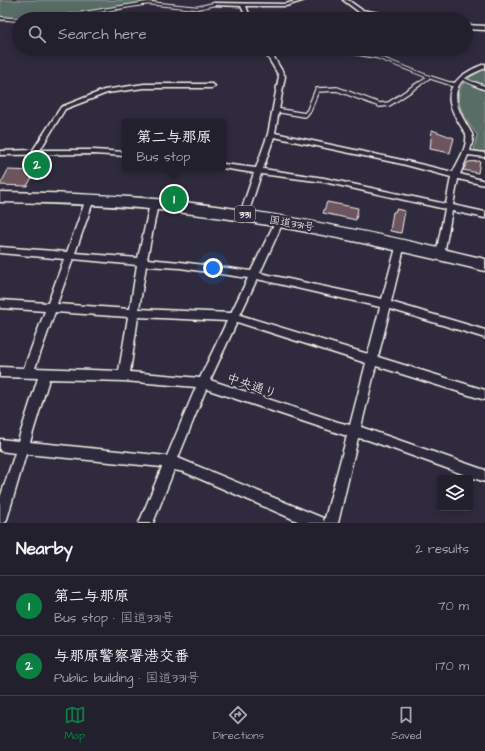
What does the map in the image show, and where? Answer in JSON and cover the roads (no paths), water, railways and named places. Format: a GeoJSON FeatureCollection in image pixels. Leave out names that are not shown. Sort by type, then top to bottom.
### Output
{"type":"FeatureCollection","features":[{"type":"Feature","properties":{"kind":"highway","name":"国道331号"},"geometry":{"type":"LineString","coordinates":[[0,196],[154,204],[244,214],[401,244],[485,265]]}},
{"type":"Feature","properties":{"kind":"street"},"geometry":{"type":"LineString","coordinates":[[214,4],[286,5],[303,0]]}},
{"type":"Feature","properties":{"kind":"street"},"geometry":{"type":"LineString","coordinates":[[345,0],[361,11],[367,12]]}},
{"type":"Feature","properties":{"kind":"street"},"geometry":{"type":"LineString","coordinates":[[243,5],[246,12]]}},
{"type":"Feature","properties":{"kind":"street"},"geometry":{"type":"LineString","coordinates":[[473,27],[485,28]]}},
{"type":"Feature","properties":{"kind":"street"},"geometry":{"type":"LineString","coordinates":[[244,214],[271,134],[282,76],[270,56]]}},
{"type":"Feature","properties":{"kind":"street"},"geometry":{"type":"LineString","coordinates":[[440,254],[448,206],[455,176],[466,153],[470,139],[469,134],[453,103],[452,96],[455,85],[461,78],[485,66]]}},
{"type":"Feature","properties":{"kind":"street"},"geometry":{"type":"LineString","coordinates":[[35,153],[63,108],[106,91],[144,86],[212,86]]}},
{"type":"Feature","properties":{"kind":"street"},"geometry":{"type":"LineString","coordinates":[[271,134],[402,162],[485,183]]}},
{"type":"Feature","properties":{"kind":"street"},"geometry":{"type":"LineString","coordinates":[[0,153],[94,152],[122,154]]}},
{"type":"Feature","properties":{"kind":"street"},"geometry":{"type":"LineString","coordinates":[[466,153],[485,154]]}},
{"type":"Feature","properties":{"kind":"street"},"geometry":{"type":"LineString","coordinates":[[226,166],[324,180],[485,215]]}},
{"type":"Feature","properties":{"kind":"street"},"geometry":{"type":"LineString","coordinates":[[28,373],[90,200]]}},
{"type":"Feature","properties":{"kind":"street"},"geometry":{"type":"LineString","coordinates":[[124,376],[142,262],[154,204]]}},
{"type":"Feature","properties":{"kind":"street"},"geometry":{"type":"LineString","coordinates":[[146,523],[169,462],[203,383],[280,220]]}},
{"type":"Feature","properties":{"kind":"street"},"geometry":{"type":"LineString","coordinates":[[331,523],[401,244]]}},
{"type":"Feature","properties":{"kind":"street"},"geometry":{"type":"LineString","coordinates":[[0,250],[142,262],[254,275],[386,304],[485,334]]}},
{"type":"Feature","properties":{"kind":"street"},"geometry":{"type":"LineString","coordinates":[[0,304],[134,313],[234,317],[485,395]]}},
{"type":"Feature","properties":{"kind":"street","name":"中央通り"},"geometry":{"type":"LineString","coordinates":[[0,372],[124,376],[203,383],[338,428],[368,434],[485,476]]}},
{"type":"Feature","properties":{"kind":"street"},"geometry":{"type":"LineString","coordinates":[[0,519],[45,374]]}},
{"type":"Feature","properties":{"kind":"street"},"geometry":{"type":"LineString","coordinates":[[0,445],[169,462],[184,466],[318,523]]}},
{"type":"Feature","properties":{"kind":"lane"},"geometry":{"type":"LineString","coordinates":[[99,12],[149,3],[162,3],[188,9],[204,8],[214,4]]}},
{"type":"Feature","properties":{"kind":"lane"},"geometry":{"type":"LineString","coordinates":[[0,18],[12,19]]}},
{"type":"Feature","properties":{"kind":"lane"},"geometry":{"type":"LineString","coordinates":[[371,56],[455,85]]}},
{"type":"Feature","properties":{"kind":"lane"},"geometry":{"type":"LineString","coordinates":[[275,110],[305,115],[309,110],[317,90],[323,88],[345,90],[383,106],[389,104],[429,77]]}},
{"type":"Feature","properties":{"kind":"lane"},"geometry":{"type":"LineString","coordinates":[[461,78],[485,88]]}},
{"type":"Feature","properties":{"kind":"place","name":"与那原警察署港交番"},"geometry":{"type":"Point","coordinates":[37,165]}},
{"type":"Feature","properties":{"kind":"place","name":"第二与那原"},"geometry":{"type":"Point","coordinates":[174,199]}}]}
